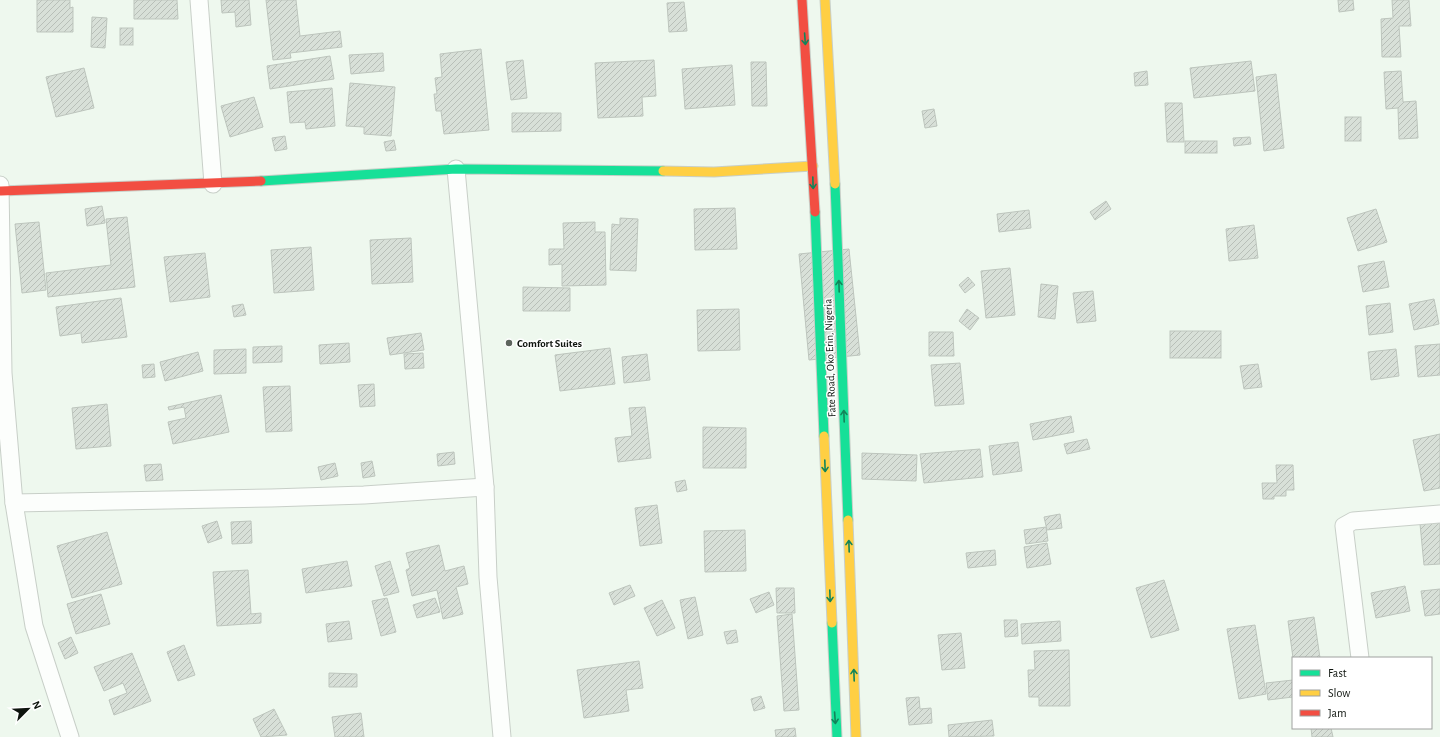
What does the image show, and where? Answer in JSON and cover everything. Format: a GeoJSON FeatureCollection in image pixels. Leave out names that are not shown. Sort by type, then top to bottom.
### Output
{"type":"FeatureCollection","features":[{"type":"Feature","properties":{"kind":"street"},"geometry":{"type":"LineString","coordinates":[[199,0],[213,184]]}},
{"type":"Feature","properties":{"kind":"street","name":"Fate Road, Oko Erin, Nigeria"},"geometry":{"type":"LineString","coordinates":[[802,0],[813,166],[834,698],[837,737]]}},
{"type":"Feature","properties":{"kind":"street","name":"Fate Road, Oko Erin, Nigeria"},"geometry":{"type":"LineString","coordinates":[[825,0],[836,203],[856,737]]}},
{"type":"Feature","properties":{"kind":"street"},"geometry":{"type":"LineString","coordinates":[[70,737],[34,626],[14,503],[2,373],[0,188],[213,184],[456,169],[714,172],[813,166]]}},
{"type":"Feature","properties":{"kind":"street"},"geometry":{"type":"LineString","coordinates":[[456,169],[485,486],[488,578],[502,737]]}},
{"type":"Feature","properties":{"kind":"street"},"geometry":{"type":"LineString","coordinates":[[14,503],[364,495],[485,486]]}},
{"type":"Feature","properties":{"kind":"street"},"geometry":{"type":"LineString","coordinates":[[1360,657],[1344,526],[1353,521],[1440,514]]}},
{"type":"Feature","properties":{"kind":"building"},"geometry":{"type":"Polygon","coordinates":[[[37,0],[70,0],[70,8],[73,7],[73,32],[37,32],[37,0]]]}},
{"type":"Feature","properties":{"kind":"building"},"geometry":{"type":"Polygon","coordinates":[[[134,0],[177,0],[178,19],[134,19],[134,0]]]}},
{"type":"Feature","properties":{"kind":"building"},"geometry":{"type":"Polygon","coordinates":[[[221,0],[249,0],[251,25],[236,27],[235,12],[222,13],[221,0]]]}},
{"type":"Feature","properties":{"kind":"building"},"geometry":{"type":"Polygon","coordinates":[[[266,0],[296,0],[300,36],[340,31],[342,47],[290,53],[291,58],[273,60],[266,0]]]}},
{"type":"Feature","properties":{"kind":"building"},"geometry":{"type":"Polygon","coordinates":[[[1338,0],[1353,0],[1354,10],[1339,12],[1338,0]]]}},
{"type":"Feature","properties":{"kind":"building"},"geometry":{"type":"Polygon","coordinates":[[[1392,0],[1409,0],[1411,26],[1399,26],[1401,57],[1382,57],[1381,19],[1393,18],[1392,0]]]}},
{"type":"Feature","properties":{"kind":"building"},"geometry":{"type":"Polygon","coordinates":[[[684,2],[687,31],[669,32],[667,3],[684,2]]]}},
{"type":"Feature","properties":{"kind":"building"},"geometry":{"type":"Polygon","coordinates":[[[92,17],[107,18],[105,48],[91,47],[92,17]]]}},
{"type":"Feature","properties":{"kind":"building"},"geometry":{"type":"Polygon","coordinates":[[[120,28],[133,28],[133,45],[120,45],[120,28]]]}},
{"type":"Feature","properties":{"kind":"building"},"geometry":{"type":"Polygon","coordinates":[[[481,49],[489,130],[444,134],[441,111],[436,111],[434,94],[437,94],[435,78],[442,77],[440,54],[481,49]]]}},
{"type":"Feature","properties":{"kind":"building"},"geometry":{"type":"Polygon","coordinates":[[[383,53],[384,71],[351,74],[349,55],[383,53]]]}},
{"type":"Feature","properties":{"kind":"building"},"geometry":{"type":"Polygon","coordinates":[[[330,56],[334,79],[270,89],[267,66],[330,56]]]}},
{"type":"Feature","properties":{"kind":"building"},"geometry":{"type":"Polygon","coordinates":[[[523,60],[527,98],[511,100],[506,62],[523,60]]]}},
{"type":"Feature","properties":{"kind":"building"},"geometry":{"type":"Polygon","coordinates":[[[654,60],[656,96],[642,97],[643,116],[598,118],[595,63],[654,60]]]}},
{"type":"Feature","properties":{"kind":"building"},"geometry":{"type":"Polygon","coordinates":[[[1251,61],[1255,91],[1194,98],[1190,68],[1251,61]]]}},
{"type":"Feature","properties":{"kind":"building"},"geometry":{"type":"Polygon","coordinates":[[[751,62],[766,62],[767,106],[752,106],[751,62]]]}},
{"type":"Feature","properties":{"kind":"building"},"geometry":{"type":"Polygon","coordinates":[[[732,65],[735,105],[685,109],[682,69],[732,65]]]}},
{"type":"Feature","properties":{"kind":"building"},"geometry":{"type":"Polygon","coordinates":[[[84,68],[94,108],[56,117],[46,77],[84,68]]]}},
{"type":"Feature","properties":{"kind":"building"},"geometry":{"type":"Polygon","coordinates":[[[1147,71],[1148,85],[1135,86],[1134,73],[1147,71]]]}},
{"type":"Feature","properties":{"kind":"building"},"geometry":{"type":"Polygon","coordinates":[[[1401,71],[1403,102],[1416,101],[1418,138],[1399,139],[1398,108],[1386,109],[1384,72],[1401,71]]]}},
{"type":"Feature","properties":{"kind":"building"},"geometry":{"type":"Polygon","coordinates":[[[1276,74],[1284,148],[1264,151],[1256,77],[1276,74]]]}},
{"type":"Feature","properties":{"kind":"building"},"geometry":{"type":"Polygon","coordinates":[[[350,83],[395,87],[391,136],[364,134],[364,127],[346,126],[350,83]]]}},
{"type":"Feature","properties":{"kind":"building"},"geometry":{"type":"Polygon","coordinates":[[[332,88],[335,126],[306,129],[305,122],[290,123],[287,92],[332,88]]]}},
{"type":"Feature","properties":{"kind":"building"},"geometry":{"type":"Polygon","coordinates":[[[254,97],[263,127],[230,137],[221,106],[254,97]]]}},
{"type":"Feature","properties":{"kind":"building"},"geometry":{"type":"Polygon","coordinates":[[[1165,103],[1182,103],[1184,142],[1167,142],[1165,103]]]}},
{"type":"Feature","properties":{"kind":"building"},"geometry":{"type":"Polygon","coordinates":[[[934,109],[937,126],[925,128],[922,111],[934,109]]]}},
{"type":"Feature","properties":{"kind":"building"},"geometry":{"type":"Polygon","coordinates":[[[512,113],[561,113],[561,131],[512,132],[512,113]]]}},
{"type":"Feature","properties":{"kind":"building"},"geometry":{"type":"Polygon","coordinates":[[[1345,117],[1361,117],[1361,141],[1345,141],[1345,117]]]}},
{"type":"Feature","properties":{"kind":"building"},"geometry":{"type":"Polygon","coordinates":[[[285,136],[287,149],[275,151],[272,138],[285,136]]]}},
{"type":"Feature","properties":{"kind":"building"},"geometry":{"type":"Polygon","coordinates":[[[1250,137],[1251,144],[1234,146],[1233,138],[1250,137]]]}},
{"type":"Feature","properties":{"kind":"building"},"geometry":{"type":"Polygon","coordinates":[[[394,140],[396,150],[386,151],[384,142],[394,140]]]}},
{"type":"Feature","properties":{"kind":"building"},"geometry":{"type":"Polygon","coordinates":[[[1185,141],[1217,141],[1217,153],[1185,153],[1185,141]]]}},
{"type":"Feature","properties":{"kind":"building"},"geometry":{"type":"Polygon","coordinates":[[[1106,201],[1111,209],[1095,220],[1090,212],[1106,201]]]}},
{"type":"Feature","properties":{"kind":"building"},"geometry":{"type":"Polygon","coordinates":[[[102,206],[105,223],[87,226],[85,209],[102,206]]]}},
{"type":"Feature","properties":{"kind":"building"},"geometry":{"type":"Polygon","coordinates":[[[735,208],[737,249],[695,250],[694,209],[735,208]]]}},
{"type":"Feature","properties":{"kind":"building"},"geometry":{"type":"Polygon","coordinates":[[[1376,209],[1387,242],[1358,251],[1347,218],[1376,209]]]}},
{"type":"Feature","properties":{"kind":"building"},"geometry":{"type":"Polygon","coordinates":[[[1029,210],[1031,228],[999,232],[997,214],[1029,210]]]}},
{"type":"Feature","properties":{"kind":"building"},"geometry":{"type":"Polygon","coordinates":[[[127,217],[135,287],[48,297],[46,273],[111,265],[106,219],[127,217]]]}},
{"type":"Feature","properties":{"kind":"building"},"geometry":{"type":"Polygon","coordinates":[[[620,218],[638,219],[636,271],[610,270],[612,224],[620,225],[620,218]]]}},
{"type":"Feature","properties":{"kind":"building"},"geometry":{"type":"Polygon","coordinates":[[[39,222],[46,290],[22,293],[15,224],[39,222]]]}},
{"type":"Feature","properties":{"kind":"building"},"geometry":{"type":"Polygon","coordinates":[[[595,222],[595,232],[605,232],[606,285],[562,286],[562,264],[549,265],[549,249],[564,249],[563,223],[595,222]]]}},
{"type":"Feature","properties":{"kind":"building"},"geometry":{"type":"Polygon","coordinates":[[[1254,225],[1258,258],[1229,261],[1226,229],[1254,225]]]}},
{"type":"Feature","properties":{"kind":"building"},"geometry":{"type":"Polygon","coordinates":[[[411,238],[413,282],[372,284],[370,240],[411,238]]]}},
{"type":"Feature","properties":{"kind":"building"},"geometry":{"type":"Polygon","coordinates":[[[311,247],[314,290],[274,293],[271,250],[311,247]]]}},
{"type":"Feature","properties":{"kind":"building"},"geometry":{"type":"Polygon","coordinates":[[[849,249],[860,355],[809,360],[799,254],[849,249]]]}},
{"type":"Feature","properties":{"kind":"building"},"geometry":{"type":"Polygon","coordinates":[[[205,253],[210,297],[170,302],[164,257],[205,253]]]}},
{"type":"Feature","properties":{"kind":"building"},"geometry":{"type":"Polygon","coordinates":[[[1384,261],[1389,287],[1363,292],[1358,266],[1384,261]]]}},
{"type":"Feature","properties":{"kind":"building"},"geometry":{"type":"Polygon","coordinates":[[[1010,268],[1015,315],[986,318],[981,271],[1010,268]]]}},
{"type":"Feature","properties":{"kind":"building"},"geometry":{"type":"Polygon","coordinates":[[[968,277],[975,285],[965,293],[959,285],[968,277]]]}},
{"type":"Feature","properties":{"kind":"building"},"geometry":{"type":"Polygon","coordinates":[[[1041,284],[1058,286],[1055,319],[1038,317],[1041,284]]]}},
{"type":"Feature","properties":{"kind":"building"},"geometry":{"type":"Polygon","coordinates":[[[523,287],[570,288],[570,311],[523,311],[523,287]]]}},
{"type":"Feature","properties":{"kind":"building"},"geometry":{"type":"Polygon","coordinates":[[[1093,291],[1096,321],[1077,323],[1073,293],[1093,291]]]}},
{"type":"Feature","properties":{"kind":"building"},"geometry":{"type":"Polygon","coordinates":[[[121,298],[127,337],[82,343],[81,333],[60,336],[56,307],[121,298]]]}},
{"type":"Feature","properties":{"kind":"building"},"geometry":{"type":"Polygon","coordinates":[[[1434,299],[1439,324],[1414,330],[1409,304],[1434,299]]]}},
{"type":"Feature","properties":{"kind":"building"},"geometry":{"type":"Polygon","coordinates":[[[1390,303],[1393,332],[1369,335],[1366,306],[1390,303]]]}},
{"type":"Feature","properties":{"kind":"building"},"geometry":{"type":"Polygon","coordinates":[[[243,304],[246,315],[234,317],[232,306],[243,304]]]}},
{"type":"Feature","properties":{"kind":"building"},"geometry":{"type":"Polygon","coordinates":[[[739,309],[740,350],[698,351],[697,310],[739,309]]]}},
{"type":"Feature","properties":{"kind":"building"},"geometry":{"type":"Polygon","coordinates":[[[967,309],[979,318],[970,330],[959,321],[967,309]]]}},
{"type":"Feature","properties":{"kind":"building"},"geometry":{"type":"Polygon","coordinates":[[[1170,331],[1221,331],[1221,358],[1170,358],[1170,331]]]}},
{"type":"Feature","properties":{"kind":"building"},"geometry":{"type":"Polygon","coordinates":[[[929,332],[953,332],[954,356],[929,356],[929,332]]]}},
{"type":"Feature","properties":{"kind":"building"},"geometry":{"type":"Polygon","coordinates":[[[421,333],[424,350],[390,355],[387,338],[421,333]]]}},
{"type":"Feature","properties":{"kind":"building"},"geometry":{"type":"Polygon","coordinates":[[[349,343],[350,362],[320,364],[319,345],[349,343]]]}},
{"type":"Feature","properties":{"kind":"building"},"geometry":{"type":"Polygon","coordinates":[[[1440,344],[1440,375],[1418,377],[1415,346],[1440,344]]]}},
{"type":"Feature","properties":{"kind":"building"},"geometry":{"type":"Polygon","coordinates":[[[282,346],[282,362],[253,363],[253,347],[282,346]]]}},
{"type":"Feature","properties":{"kind":"building"},"geometry":{"type":"Polygon","coordinates":[[[610,348],[615,384],[560,391],[555,355],[610,348]]]}},
{"type":"Feature","properties":{"kind":"building"},"geometry":{"type":"Polygon","coordinates":[[[246,349],[246,373],[214,374],[214,350],[246,349]]]}},
{"type":"Feature","properties":{"kind":"building"},"geometry":{"type":"Polygon","coordinates":[[[1396,349],[1399,376],[1371,380],[1368,352],[1396,349]]]}},
{"type":"Feature","properties":{"kind":"building"},"geometry":{"type":"Polygon","coordinates":[[[198,352],[203,371],[165,381],[160,362],[198,352]]]}},
{"type":"Feature","properties":{"kind":"building"},"geometry":{"type":"Polygon","coordinates":[[[423,353],[424,368],[405,369],[404,354],[423,353]]]}},
{"type":"Feature","properties":{"kind":"building"},"geometry":{"type":"Polygon","coordinates":[[[647,354],[650,380],[624,383],[622,357],[647,354]]]}},
{"type":"Feature","properties":{"kind":"building"},"geometry":{"type":"Polygon","coordinates":[[[960,363],[964,404],[935,406],[931,365],[960,363]]]}},
{"type":"Feature","properties":{"kind":"building"},"geometry":{"type":"Polygon","coordinates":[[[154,364],[155,377],[143,378],[142,365],[154,364]]]}},
{"type":"Feature","properties":{"kind":"building"},"geometry":{"type":"Polygon","coordinates":[[[1258,364],[1262,387],[1244,389],[1240,366],[1258,364]]]}},
{"type":"Feature","properties":{"kind":"building"},"geometry":{"type":"Polygon","coordinates":[[[374,384],[375,406],[360,407],[358,385],[374,384]]]}},
{"type":"Feature","properties":{"kind":"building"},"geometry":{"type":"Polygon","coordinates":[[[290,386],[292,431],[266,432],[263,387],[290,386]]]}},
{"type":"Feature","properties":{"kind":"building"},"geometry":{"type":"Polygon","coordinates":[[[221,395],[229,432],[173,444],[168,422],[186,418],[184,407],[169,410],[168,407],[221,395]]]}},
{"type":"Feature","properties":{"kind":"building"},"geometry":{"type":"Polygon","coordinates":[[[107,404],[111,446],[76,449],[72,408],[107,404]]]}},
{"type":"Feature","properties":{"kind":"building"},"geometry":{"type":"Polygon","coordinates":[[[645,407],[651,458],[618,462],[615,438],[632,436],[629,408],[645,407]]]}},
{"type":"Feature","properties":{"kind":"building"},"geometry":{"type":"Polygon","coordinates":[[[1071,416],[1074,432],[1033,440],[1030,424],[1071,416]]]}},
{"type":"Feature","properties":{"kind":"building"},"geometry":{"type":"Polygon","coordinates":[[[703,427],[746,428],[746,468],[703,468],[703,427]]]}},
{"type":"Feature","properties":{"kind":"building"},"geometry":{"type":"Polygon","coordinates":[[[1440,434],[1440,488],[1424,491],[1413,440],[1440,434]]]}},
{"type":"Feature","properties":{"kind":"building"},"geometry":{"type":"Polygon","coordinates":[[[1087,439],[1090,449],[1067,454],[1064,444],[1087,439]]]}},
{"type":"Feature","properties":{"kind":"building"},"geometry":{"type":"Polygon","coordinates":[[[1018,442],[1022,471],[993,475],[989,446],[1018,442]]]}},
{"type":"Feature","properties":{"kind":"building"},"geometry":{"type":"Polygon","coordinates":[[[980,449],[983,477],[924,483],[920,454],[980,449]]]}},
{"type":"Feature","properties":{"kind":"building"},"geometry":{"type":"Polygon","coordinates":[[[454,452],[455,464],[438,466],[437,454],[454,452]]]}},
{"type":"Feature","properties":{"kind":"building"},"geometry":{"type":"Polygon","coordinates":[[[862,453],[917,455],[916,481],[862,479],[862,453]]]}},
{"type":"Feature","properties":{"kind":"building"},"geometry":{"type":"Polygon","coordinates":[[[372,461],[375,476],[363,478],[361,463],[372,461]]]}},
{"type":"Feature","properties":{"kind":"building"},"geometry":{"type":"Polygon","coordinates":[[[335,463],[338,476],[321,480],[318,467],[335,463]]]}},
{"type":"Feature","properties":{"kind":"building"},"geometry":{"type":"Polygon","coordinates":[[[161,464],[163,480],[146,481],[144,465],[161,464]]]}},
{"type":"Feature","properties":{"kind":"building"},"geometry":{"type":"Polygon","coordinates":[[[1276,465],[1293,465],[1294,490],[1286,490],[1286,496],[1274,496],[1274,499],[1263,499],[1262,483],[1277,483],[1276,465]]]}},
{"type":"Feature","properties":{"kind":"building"},"geometry":{"type":"Polygon","coordinates":[[[685,480],[687,490],[677,492],[675,482],[685,480]]]}},
{"type":"Feature","properties":{"kind":"building"},"geometry":{"type":"Polygon","coordinates":[[[657,505],[662,543],[640,546],[635,508],[657,505]]]}},
{"type":"Feature","properties":{"kind":"building"},"geometry":{"type":"Polygon","coordinates":[[[1060,514],[1062,528],[1047,530],[1044,517],[1060,514]]]}},
{"type":"Feature","properties":{"kind":"building"},"geometry":{"type":"Polygon","coordinates":[[[217,521],[222,538],[208,543],[202,526],[217,521]]]}},
{"type":"Feature","properties":{"kind":"building"},"geometry":{"type":"Polygon","coordinates":[[[251,521],[252,543],[232,544],[231,522],[251,521]]]}},
{"type":"Feature","properties":{"kind":"building"},"geometry":{"type":"Polygon","coordinates":[[[1440,522],[1440,564],[1424,565],[1420,524],[1440,522]]]}},
{"type":"Feature","properties":{"kind":"building"},"geometry":{"type":"Polygon","coordinates":[[[1046,527],[1048,541],[1026,544],[1024,530],[1046,527]]]}},
{"type":"Feature","properties":{"kind":"building"},"geometry":{"type":"Polygon","coordinates":[[[745,530],[746,571],[705,572],[704,531],[745,530]]]}},
{"type":"Feature","properties":{"kind":"building"},"geometry":{"type":"Polygon","coordinates":[[[107,532],[122,584],[72,598],[57,546],[107,532]]]}},
{"type":"Feature","properties":{"kind":"building"},"geometry":{"type":"Polygon","coordinates":[[[1047,543],[1051,564],[1027,568],[1024,547],[1047,543]]]}},
{"type":"Feature","properties":{"kind":"building"},"geometry":{"type":"Polygon","coordinates":[[[439,545],[445,571],[464,566],[468,584],[456,587],[463,614],[443,619],[437,590],[412,596],[406,570],[410,568],[406,553],[439,545]]]}},
{"type":"Feature","properties":{"kind":"building"},"geometry":{"type":"Polygon","coordinates":[[[995,550],[996,565],[968,568],[966,553],[995,550]]]}},
{"type":"Feature","properties":{"kind":"building"},"geometry":{"type":"Polygon","coordinates":[[[347,561],[352,586],[306,593],[302,569],[347,561]]]}},
{"type":"Feature","properties":{"kind":"building"},"geometry":{"type":"Polygon","coordinates":[[[390,561],[399,592],[384,596],[375,566],[390,561]]]}},
{"type":"Feature","properties":{"kind":"building"},"geometry":{"type":"Polygon","coordinates":[[[248,570],[251,614],[261,613],[261,623],[217,626],[213,572],[248,570]]]}},
{"type":"Feature","properties":{"kind":"building"},"geometry":{"type":"Polygon","coordinates":[[[1164,580],[1179,630],[1151,638],[1136,588],[1164,580]]]}},
{"type":"Feature","properties":{"kind":"building"},"geometry":{"type":"Polygon","coordinates":[[[630,585],[635,596],[614,605],[609,593],[630,585]]]}},
{"type":"Feature","properties":{"kind":"building"},"geometry":{"type":"Polygon","coordinates":[[[1405,586],[1410,611],[1376,618],[1371,593],[1405,586]]]}},
{"type":"Feature","properties":{"kind":"building"},"geometry":{"type":"Polygon","coordinates":[[[776,588],[794,588],[795,613],[777,613],[776,588]]]}},
{"type":"Feature","properties":{"kind":"building"},"geometry":{"type":"Polygon","coordinates":[[[1440,589],[1440,614],[1425,616],[1421,591],[1440,589]]]}},
{"type":"Feature","properties":{"kind":"building"},"geometry":{"type":"Polygon","coordinates":[[[769,592],[774,605],[756,613],[750,599],[769,592]]]}},
{"type":"Feature","properties":{"kind":"building"},"geometry":{"type":"Polygon","coordinates":[[[101,594],[110,624],[76,634],[67,604],[101,594]]]}},
{"type":"Feature","properties":{"kind":"building"},"geometry":{"type":"Polygon","coordinates":[[[695,597],[703,635],[688,639],[680,600],[695,597]]]}},
{"type":"Feature","properties":{"kind":"building"},"geometry":{"type":"Polygon","coordinates":[[[387,598],[396,632],[381,636],[372,601],[387,598]]]}},
{"type":"Feature","properties":{"kind":"building"},"geometry":{"type":"Polygon","coordinates":[[[435,598],[440,612],[417,618],[413,605],[435,598]]]}},
{"type":"Feature","properties":{"kind":"building"},"geometry":{"type":"Polygon","coordinates":[[[662,600],[675,628],[657,636],[644,608],[662,600]]]}},
{"type":"Feature","properties":{"kind":"building"},"geometry":{"type":"Polygon","coordinates":[[[792,614],[799,710],[784,711],[777,616],[792,614]]]}},
{"type":"Feature","properties":{"kind":"building"},"geometry":{"type":"Polygon","coordinates":[[[1314,617],[1320,657],[1293,657],[1288,621],[1314,617]]]}},
{"type":"Feature","properties":{"kind":"building"},"geometry":{"type":"Polygon","coordinates":[[[1004,620],[1017,620],[1018,636],[1005,637],[1004,620]]]}},
{"type":"Feature","properties":{"kind":"building"},"geometry":{"type":"Polygon","coordinates":[[[349,621],[352,639],[328,642],[326,624],[349,621]]]}},
{"type":"Feature","properties":{"kind":"building"},"geometry":{"type":"Polygon","coordinates":[[[1060,621],[1061,641],[1022,644],[1021,624],[1060,621]]]}},
{"type":"Feature","properties":{"kind":"building"},"geometry":{"type":"Polygon","coordinates":[[[1255,625],[1266,694],[1239,699],[1227,629],[1255,625]]]}},
{"type":"Feature","properties":{"kind":"building"},"geometry":{"type":"Polygon","coordinates":[[[736,630],[738,642],[727,644],[724,632],[736,630]]]}},
{"type":"Feature","properties":{"kind":"building"},"geometry":{"type":"Polygon","coordinates":[[[961,633],[965,668],[942,670],[938,635],[961,633]]]}},
{"type":"Feature","properties":{"kind":"building"},"geometry":{"type":"Polygon","coordinates":[[[71,637],[78,653],[65,659],[58,643],[71,637]]]}},
{"type":"Feature","properties":{"kind":"building"},"geometry":{"type":"Polygon","coordinates":[[[184,645],[195,675],[178,681],[167,652],[184,645]]]}},
{"type":"Feature","properties":{"kind":"building"},"geometry":{"type":"Polygon","coordinates":[[[1069,650],[1070,706],[1039,706],[1039,697],[1029,697],[1028,670],[1035,670],[1034,651],[1069,650]]]}},
{"type":"Feature","properties":{"kind":"building"},"geometry":{"type":"Polygon","coordinates":[[[132,653],[151,701],[114,715],[109,700],[127,693],[123,683],[104,691],[94,667],[132,653]]]}},
{"type":"Feature","properties":{"kind":"building"},"geometry":{"type":"Polygon","coordinates":[[[639,661],[643,688],[626,690],[629,711],[584,718],[577,670],[639,661]]]}},
{"type":"Feature","properties":{"kind":"building"},"geometry":{"type":"Polygon","coordinates":[[[329,673],[357,674],[357,687],[329,687],[329,673]]]}},
{"type":"Feature","properties":{"kind":"building"},"geometry":{"type":"Polygon","coordinates":[[[1292,680],[1292,697],[1268,700],[1266,683],[1292,680]]]}},
{"type":"Feature","properties":{"kind":"building"},"geometry":{"type":"Polygon","coordinates":[[[761,696],[765,708],[754,711],[751,699],[761,696]]]}},
{"type":"Feature","properties":{"kind":"building"},"geometry":{"type":"Polygon","coordinates":[[[919,697],[920,709],[931,708],[932,723],[909,725],[906,698],[919,697]]]}},
{"type":"Feature","properties":{"kind":"building"},"geometry":{"type":"Polygon","coordinates":[[[274,709],[287,735],[261,737],[253,719],[274,709]]]}},
{"type":"Feature","properties":{"kind":"building"},"geometry":{"type":"Polygon","coordinates":[[[361,713],[364,737],[335,737],[332,717],[361,713]]]}},
{"type":"Feature","properties":{"kind":"building"},"geometry":{"type":"Polygon","coordinates":[[[992,720],[994,736],[949,737],[948,725],[992,720]]]}},
{"type":"Feature","properties":{"kind":"building"},"geometry":{"type":"Polygon","coordinates":[[[795,728],[796,737],[776,737],[775,730],[795,728]]]}},
{"type":"Feature","properties":{"kind":"building"},"geometry":{"type":"Polygon","coordinates":[[[1311,729],[1331,729],[1333,737],[1312,737],[1311,729]]]}},
{"type":"Feature","properties":{"kind":"traffic: fast"},"geometry":{"type":"LineString","coordinates":[[261,181],[456,169],[663,171]]}},
{"type":"Feature","properties":{"kind":"traffic: fast"},"geometry":{"type":"LineString","coordinates":[[835,184],[848,520]]}},
{"type":"Feature","properties":{"kind":"traffic: fast"},"geometry":{"type":"LineString","coordinates":[[815,212],[824,436]]}},
{"type":"Feature","properties":{"kind":"traffic: fast"},"geometry":{"type":"LineString","coordinates":[[832,623],[837,737]]}},
{"type":"Feature","properties":{"kind":"traffic: slow"},"geometry":{"type":"LineString","coordinates":[[825,0],[835,184]]}},
{"type":"Feature","properties":{"kind":"traffic: slow"},"geometry":{"type":"LineString","coordinates":[[663,171],[714,172],[813,166]]}},
{"type":"Feature","properties":{"kind":"traffic: slow"},"geometry":{"type":"LineString","coordinates":[[824,436],[832,623]]}},
{"type":"Feature","properties":{"kind":"traffic: slow"},"geometry":{"type":"LineString","coordinates":[[848,520],[856,737]]}},
{"type":"Feature","properties":{"kind":"traffic: jam"},"geometry":{"type":"LineString","coordinates":[[802,0],[815,212]]}},
{"type":"Feature","properties":{"kind":"traffic: jam"},"geometry":{"type":"LineString","coordinates":[[1,191],[261,181]]}},
{"type":"Feature","properties":{"kind":"place","name":"Comfort Suites"},"geometry":{"type":"Point","coordinates":[509,343]}}]}
